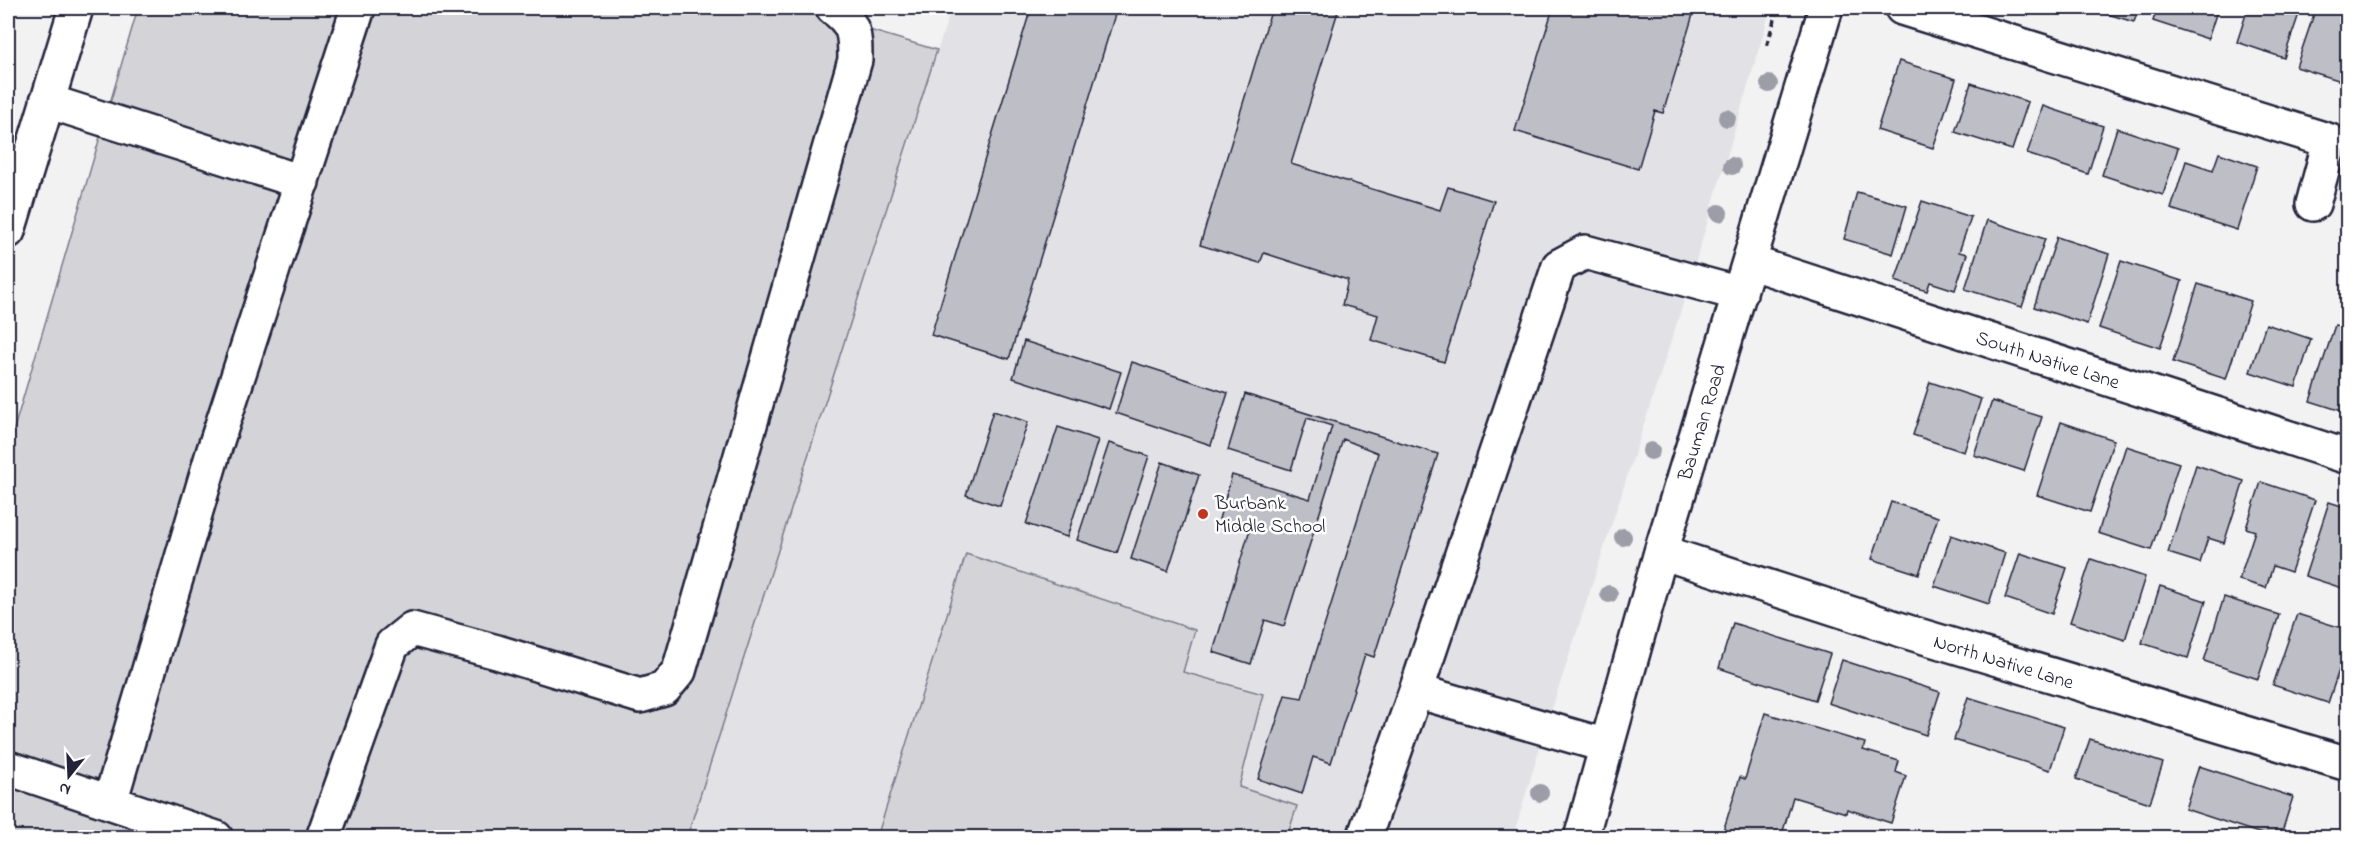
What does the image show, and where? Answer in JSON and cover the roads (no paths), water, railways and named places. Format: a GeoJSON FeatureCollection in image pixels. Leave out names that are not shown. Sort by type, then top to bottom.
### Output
{"type":"FeatureCollection","features":[{"type":"Feature","properties":{"kind":"street"},"geometry":{"type":"LineString","coordinates":[[8,231],[76,8]]}},
{"type":"Feature","properties":{"kind":"street"},"geometry":{"type":"LineString","coordinates":[[110,802],[213,453],[358,8]]}},
{"type":"Feature","properties":{"kind":"street"},"geometry":{"type":"LineString","coordinates":[[323,837],[392,645],[412,630],[497,652],[640,696],[664,689],[679,671],[855,60],[855,32],[845,16],[833,8]]}},
{"type":"Feature","properties":{"kind":"street","name":"Bauman Road"},"geometry":{"type":"LineString","coordinates":[[1581,837],[1661,552],[1826,8]]}},
{"type":"Feature","properties":{"kind":"street"},"geometry":{"type":"LineString","coordinates":[[1902,8],[2330,141],[2313,204]]}},
{"type":"Feature","properties":{"kind":"street"},"geometry":{"type":"LineString","coordinates":[[47,101],[302,183]]}},
{"type":"Feature","properties":{"kind":"street"},"geometry":{"type":"LineString","coordinates":[[1364,837],[1416,691],[1559,266],[1585,252],[1740,294]]}},
{"type":"Feature","properties":{"kind":"street","name":"South Native Lane"},"geometry":{"type":"LineString","coordinates":[[1749,262],[2348,457]]}},
{"type":"Feature","properties":{"kind":"street","name":"North Native Lane"},"geometry":{"type":"LineString","coordinates":[[1661,552],[1911,633],[2348,764]]}},
{"type":"Feature","properties":{"kind":"street"},"geometry":{"type":"LineString","coordinates":[[1416,691],[1546,726],[1607,746]]}},
{"type":"Feature","properties":{"kind":"street"},"geometry":{"type":"LineString","coordinates":[[8,768],[216,837]]}},
{"type":"Feature","properties":{"kind":"place","name":"Burbank Middle School"},"geometry":{"type":"Point","coordinates":[1203,514]}}]}
